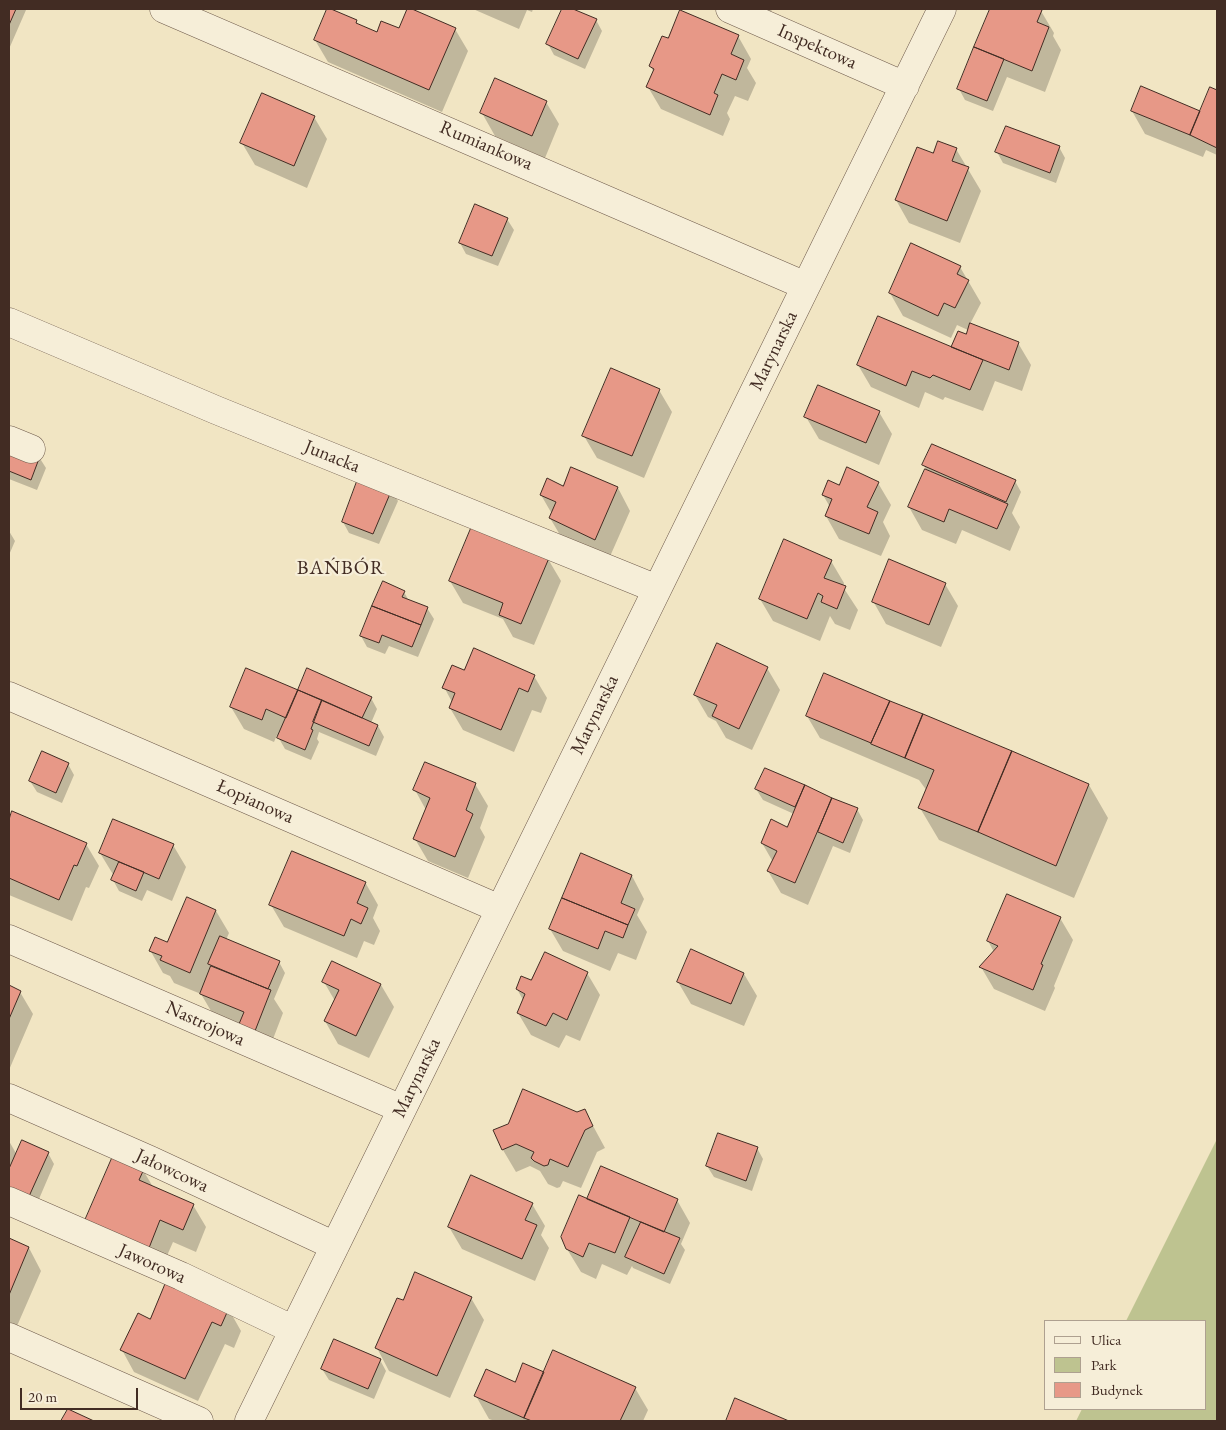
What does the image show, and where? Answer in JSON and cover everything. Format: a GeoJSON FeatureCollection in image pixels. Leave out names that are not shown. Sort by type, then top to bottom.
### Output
{"type":"FeatureCollection","features":[{"type":"Feature","properties":{"kind":"street","name":"Rumiankowa"},"geometry":{"type":"LineString","coordinates":[[164,9],[806,286]]}},
{"type":"Feature","properties":{"kind":"street","name":"Inspektowa"},"geometry":{"type":"LineString","coordinates":[[730,9],[905,86]]}},
{"type":"Feature","properties":{"kind":"street","name":"Marynarska"},"geometry":{"type":"LineString","coordinates":[[249,1421],[942,9]]}},
{"type":"Feature","properties":{"kind":"street","name":"Junacka"},"geometry":{"type":"LineString","coordinates":[[9,322],[225,414],[657,589]]}},
{"type":"Feature","properties":{"kind":"street","name":"Łopianowa"},"geometry":{"type":"LineString","coordinates":[[9,696],[500,909]]}},
{"type":"Feature","properties":{"kind":"street","name":"Nastrojowa"},"geometry":{"type":"LineString","coordinates":[[9,939],[402,1108]]}},
{"type":"Feature","properties":{"kind":"street","name":"Jałowcowa"},"geometry":{"type":"LineString","coordinates":[[9,1098],[150,1160],[335,1246]]}},
{"type":"Feature","properties":{"kind":"street","name":"Jaworowa"},"geometry":{"type":"LineString","coordinates":[[9,1201],[181,1276],[294,1330]]}},
{"type":"Feature","properties":{"kind":"street"},"geometry":{"type":"LineString","coordinates":[[9,1337],[199,1421]]}},
{"type":"Feature","properties":{"kind":"green space"},"geometry":{"type":"Polygon","coordinates":[[[1217,1139],[1217,1421],[1076,1421],[1082,1410],[1206,1410],[1206,1320],[1126,1320],[1217,1139]]]}},
{"type":"Feature","properties":{"kind":"building"},"geometry":{"type":"Polygon","coordinates":[[[9,9],[16,9],[9,25],[9,9]]]}},
{"type":"Feature","properties":{"kind":"building"},"geometry":{"type":"Polygon","coordinates":[[[327,9],[357,20],[356,23],[377,32],[381,21],[399,28],[407,9],[412,9],[456,28],[429,90],[314,40],[327,9]]]}},
{"type":"Feature","properties":{"kind":"building"},"geometry":{"type":"Polygon","coordinates":[[[562,9],[573,9],[597,19],[578,59],[546,44],[562,9]]]}},
{"type":"Feature","properties":{"kind":"building"},"geometry":{"type":"Polygon","coordinates":[[[990,9],[1042,10],[1037,22],[1049,27],[1032,71],[974,47],[990,9]]]}},
{"type":"Feature","properties":{"kind":"building"},"geometry":{"type":"Polygon","coordinates":[[[680,10],[739,35],[731,54],[744,60],[736,80],[722,74],[714,93],[718,95],[710,115],[646,87],[654,69],[649,66],[662,36],[668,38],[680,10]]]}},
{"type":"Feature","properties":{"kind":"building"},"geometry":{"type":"Polygon","coordinates":[[[974,47],[1004,59],[987,101],[957,89],[974,47]]]}},
{"type":"Feature","properties":{"kind":"building"},"geometry":{"type":"Polygon","coordinates":[[[495,78],[547,101],[532,136],[480,113],[495,78]]]}},
{"type":"Feature","properties":{"kind":"building"},"geometry":{"type":"Polygon","coordinates":[[[1141,86],[1200,111],[1190,135],[1131,111],[1141,86]]]}},
{"type":"Feature","properties":{"kind":"building"},"geometry":{"type":"Polygon","coordinates":[[[1210,87],[1217,90],[1217,148],[1190,135],[1210,87]]]}},
{"type":"Feature","properties":{"kind":"building"},"geometry":{"type":"Polygon","coordinates":[[[262,93],[315,116],[294,166],[240,143],[262,93]]]}},
{"type":"Feature","properties":{"kind":"building"},"geometry":{"type":"Polygon","coordinates":[[[1006,126],[1060,146],[1050,173],[995,152],[1006,126]]]}},
{"type":"Feature","properties":{"kind":"building"},"geometry":{"type":"Polygon","coordinates":[[[938,141],[957,148],[952,161],[969,167],[947,221],[895,200],[917,147],[933,153],[938,141]]]}},
{"type":"Feature","properties":{"kind":"building"},"geometry":{"type":"Polygon","coordinates":[[[475,204],[508,218],[492,256],[459,243],[475,204]]]}},
{"type":"Feature","properties":{"kind":"building"},"geometry":{"type":"Polygon","coordinates":[[[911,243],[961,266],[957,274],[969,280],[955,308],[944,303],[938,316],[889,293],[911,243]]]}},
{"type":"Feature","properties":{"kind":"building"},"geometry":{"type":"Polygon","coordinates":[[[878,316],[983,360],[970,390],[933,375],[930,378],[912,371],[906,386],[857,365],[878,316]]]}},
{"type":"Feature","properties":{"kind":"building"},"geometry":{"type":"Polygon","coordinates":[[[970,323],[1019,342],[1009,370],[951,347],[958,331],[966,334],[970,323]]]}},
{"type":"Feature","properties":{"kind":"building"},"geometry":{"type":"Polygon","coordinates":[[[611,368],[660,389],[632,456],[582,436],[611,368]]]}},
{"type":"Feature","properties":{"kind":"building"},"geometry":{"type":"Polygon","coordinates":[[[818,385],[880,411],[866,443],[804,417],[818,385]]]}},
{"type":"Feature","properties":{"kind":"building"},"geometry":{"type":"Polygon","coordinates":[[[9,443],[40,456],[31,480],[9,471],[9,443]]]}},
{"type":"Feature","properties":{"kind":"building"},"geometry":{"type":"Polygon","coordinates":[[[932,444],[1016,480],[1006,502],[922,465],[932,444]]]}},
{"type":"Feature","properties":{"kind":"building"},"geometry":{"type":"Polygon","coordinates":[[[571,467],[618,487],[595,540],[549,518],[556,502],[540,495],[547,478],[563,486],[571,467]]]}},
{"type":"Feature","properties":{"kind":"building"},"geometry":{"type":"Polygon","coordinates":[[[847,467],[879,482],[867,507],[878,512],[869,534],[825,516],[832,499],[822,495],[828,480],[839,485],[847,467]]]}},
{"type":"Feature","properties":{"kind":"building"},"geometry":{"type":"Polygon","coordinates":[[[925,469],[1008,504],[997,529],[949,509],[944,522],[908,507],[925,469]]]}},
{"type":"Feature","properties":{"kind":"building"},"geometry":{"type":"Polygon","coordinates":[[[359,476],[392,489],[373,534],[342,522],[359,476]]]}},
{"type":"Feature","properties":{"kind":"building"},"geometry":{"type":"Polygon","coordinates":[[[472,526],[549,558],[521,624],[499,615],[503,603],[449,581],[472,526]]]}},
{"type":"Feature","properties":{"kind":"building"},"geometry":{"type":"Polygon","coordinates":[[[784,539],[832,560],[824,578],[846,586],[837,609],[821,602],[823,596],[818,593],[807,619],[759,599],[784,539]]]}},
{"type":"Feature","properties":{"kind":"building"},"geometry":{"type":"Polygon","coordinates":[[[889,559],[946,583],[929,625],[872,602],[889,559]]]}},
{"type":"Feature","properties":{"kind":"building"},"geometry":{"type":"Polygon","coordinates":[[[383,581],[405,591],[402,597],[428,607],[421,625],[372,606],[383,581]]]}},
{"type":"Feature","properties":{"kind":"building"},"geometry":{"type":"Polygon","coordinates":[[[372,606],[421,625],[412,647],[382,635],[379,643],[360,636],[372,606]]]}},
{"type":"Feature","properties":{"kind":"building"},"geometry":{"type":"Polygon","coordinates":[[[717,643],[768,667],[739,729],[712,716],[717,705],[694,695],[717,643]]]}},
{"type":"Feature","properties":{"kind":"building"},"geometry":{"type":"Polygon","coordinates":[[[474,648],[535,675],[528,692],[519,688],[501,730],[449,708],[455,693],[442,688],[452,665],[464,670],[474,648]]]}},
{"type":"Feature","properties":{"kind":"building"},"geometry":{"type":"Polygon","coordinates":[[[246,668],[298,690],[286,718],[266,709],[262,720],[230,707],[246,668]]]}},
{"type":"Feature","properties":{"kind":"building"},"geometry":{"type":"Polygon","coordinates":[[[307,668],[372,697],[362,718],[298,690],[307,668]]]}},
{"type":"Feature","properties":{"kind":"building"},"geometry":{"type":"Polygon","coordinates":[[[824,673],[890,701],[871,743],[806,716],[824,673]]]}},
{"type":"Feature","properties":{"kind":"building"},"geometry":{"type":"Polygon","coordinates":[[[298,690],[322,700],[305,750],[277,738],[298,690]]]}},
{"type":"Feature","properties":{"kind":"building"},"geometry":{"type":"Polygon","coordinates":[[[322,700],[378,725],[369,746],[313,722],[322,700]]]}},
{"type":"Feature","properties":{"kind":"building"},"geometry":{"type":"Polygon","coordinates":[[[890,701],[923,714],[905,758],[871,744],[890,701]]]}},
{"type":"Feature","properties":{"kind":"building"},"geometry":{"type":"Polygon","coordinates":[[[923,714],[1012,751],[978,832],[918,808],[934,770],[905,758],[923,714]]]}},
{"type":"Feature","properties":{"kind":"building"},"geometry":{"type":"Polygon","coordinates":[[[42,751],[69,763],[56,793],[29,781],[42,751]]]}},
{"type":"Feature","properties":{"kind":"building"},"geometry":{"type":"Polygon","coordinates":[[[1012,751],[1089,784],[1056,866],[978,832],[1012,751]]]}},
{"type":"Feature","properties":{"kind":"building"},"geometry":{"type":"Polygon","coordinates":[[[425,762],[476,783],[466,810],[473,814],[455,857],[413,839],[430,798],[413,790],[425,762]]]}},
{"type":"Feature","properties":{"kind":"building"},"geometry":{"type":"Polygon","coordinates":[[[765,768],[805,785],[795,807],[755,789],[765,768]]]}},
{"type":"Feature","properties":{"kind":"building"},"geometry":{"type":"Polygon","coordinates":[[[805,785],[832,798],[795,883],[767,871],[777,851],[761,843],[771,819],[787,827],[805,785]]]}},
{"type":"Feature","properties":{"kind":"building"},"geometry":{"type":"Polygon","coordinates":[[[832,798],[858,808],[843,843],[818,832],[832,798]]]}},
{"type":"Feature","properties":{"kind":"building"},"geometry":{"type":"Polygon","coordinates":[[[12,811],[87,843],[77,866],[74,865],[59,900],[9,878],[9,820],[12,811]]]}},
{"type":"Feature","properties":{"kind":"building"},"geometry":{"type":"Polygon","coordinates":[[[113,819],[174,844],[159,879],[99,853],[113,819]]]}},
{"type":"Feature","properties":{"kind":"building"},"geometry":{"type":"Polygon","coordinates":[[[292,851],[366,882],[357,903],[368,908],[361,924],[351,919],[344,936],[269,905],[292,851]]]}},
{"type":"Feature","properties":{"kind":"building"},"geometry":{"type":"Polygon","coordinates":[[[581,853],[632,875],[621,903],[635,909],[628,925],[562,898],[581,853]]]}},
{"type":"Feature","properties":{"kind":"building"},"geometry":{"type":"Polygon","coordinates":[[[119,862],[144,872],[136,891],[111,880],[119,862]]]}},
{"type":"Feature","properties":{"kind":"building"},"geometry":{"type":"Polygon","coordinates":[[[1007,894],[1061,917],[1041,964],[1043,965],[1033,990],[979,967],[998,946],[987,941],[1007,894]]]}},
{"type":"Feature","properties":{"kind":"building"},"geometry":{"type":"Polygon","coordinates":[[[187,897],[216,910],[190,973],[160,960],[162,956],[149,951],[155,937],[167,942],[187,897]]]}},
{"type":"Feature","properties":{"kind":"building"},"geometry":{"type":"Polygon","coordinates":[[[562,898],[628,925],[623,938],[605,931],[598,949],[549,929],[562,898]]]}},
{"type":"Feature","properties":{"kind":"building"},"geometry":{"type":"Polygon","coordinates":[[[220,936],[280,961],[268,989],[208,964],[220,936]]]}},
{"type":"Feature","properties":{"kind":"building"},"geometry":{"type":"Polygon","coordinates":[[[691,949],[744,973],[731,1004],[677,982],[691,949]]]}},
{"type":"Feature","properties":{"kind":"building"},"geometry":{"type":"Polygon","coordinates":[[[545,952],[588,972],[567,1020],[553,1013],[546,1026],[517,1013],[525,994],[516,989],[521,976],[531,980],[545,952]]]}},
{"type":"Feature","properties":{"kind":"building"},"geometry":{"type":"Polygon","coordinates":[[[332,961],[381,984],[356,1036],[324,1021],[339,990],[322,982],[332,961]]]}},
{"type":"Feature","properties":{"kind":"building"},"geometry":{"type":"Polygon","coordinates":[[[211,966],[271,990],[255,1031],[239,1024],[244,1012],[200,994],[211,966]]]}},
{"type":"Feature","properties":{"kind":"building"},"geometry":{"type":"Polygon","coordinates":[[[9,985],[21,991],[9,1019],[9,985]]]}},
{"type":"Feature","properties":{"kind":"building"},"geometry":{"type":"Polygon","coordinates":[[[523,1089],[577,1112],[585,1109],[593,1126],[585,1130],[568,1167],[550,1159],[548,1165],[544,1166],[531,1158],[534,1152],[516,1144],[502,1150],[493,1130],[508,1124],[523,1089]]]}},
{"type":"Feature","properties":{"kind":"building"},"geometry":{"type":"Polygon","coordinates":[[[718,1133],[758,1147],[746,1181],[706,1166],[718,1133]]]}},
{"type":"Feature","properties":{"kind":"building"},"geometry":{"type":"Polygon","coordinates":[[[22,1140],[49,1152],[26,1203],[9,1194],[9,1169],[22,1140]]]}},
{"type":"Feature","properties":{"kind":"building"},"geometry":{"type":"Polygon","coordinates":[[[113,1156],[144,1169],[139,1180],[194,1204],[183,1230],[160,1220],[147,1253],[83,1225],[113,1156]]]}},
{"type":"Feature","properties":{"kind":"building"},"geometry":{"type":"Polygon","coordinates":[[[601,1166],[678,1199],[664,1232],[587,1199],[601,1166]]]}},
{"type":"Feature","properties":{"kind":"building"},"geometry":{"type":"Polygon","coordinates":[[[471,1175],[533,1203],[525,1220],[537,1225],[522,1259],[448,1227],[471,1175]]]}},
{"type":"Feature","properties":{"kind":"building"},"geometry":{"type":"Polygon","coordinates":[[[579,1195],[630,1217],[615,1253],[589,1243],[583,1257],[566,1249],[561,1237],[579,1195]]]}},
{"type":"Feature","properties":{"kind":"building"},"geometry":{"type":"Polygon","coordinates":[[[641,1222],[680,1238],[664,1274],[625,1257],[641,1222]]]}},
{"type":"Feature","properties":{"kind":"building"},"geometry":{"type":"Polygon","coordinates":[[[9,1238],[29,1247],[9,1295],[9,1238]]]}},
{"type":"Feature","properties":{"kind":"building"},"geometry":{"type":"Polygon","coordinates":[[[415,1272],[472,1297],[437,1376],[375,1348],[397,1298],[403,1300],[415,1272]]]}},
{"type":"Feature","properties":{"kind":"building"},"geometry":{"type":"Polygon","coordinates":[[[167,1280],[229,1308],[221,1326],[212,1322],[185,1379],[120,1350],[138,1313],[150,1319],[167,1280]]]}},
{"type":"Feature","properties":{"kind":"building"},"geometry":{"type":"Polygon","coordinates":[[[334,1339],[381,1359],[368,1389],[321,1369],[334,1339]]]}},
{"type":"Feature","properties":{"kind":"building"},"geometry":{"type":"Polygon","coordinates":[[[553,1350],[636,1387],[620,1421],[532,1421],[524,1418],[553,1350]]]}},
{"type":"Feature","properties":{"kind":"building"},"geometry":{"type":"Polygon","coordinates":[[[523,1363],[544,1372],[524,1418],[474,1396],[486,1369],[515,1382],[523,1363]]]}},
{"type":"Feature","properties":{"kind":"building"},"geometry":{"type":"Polygon","coordinates":[[[735,1398],[789,1421],[726,1421],[735,1398]]]}},
{"type":"Feature","properties":{"kind":"building"},"geometry":{"type":"Polygon","coordinates":[[[68,1409],[94,1421],[61,1421],[68,1409]]]}},
{"type":"Feature","properties":{"kind":"district","name":"BAŃBÓR"},"geometry":{"type":"Point","coordinates":[341,569]}}]}
